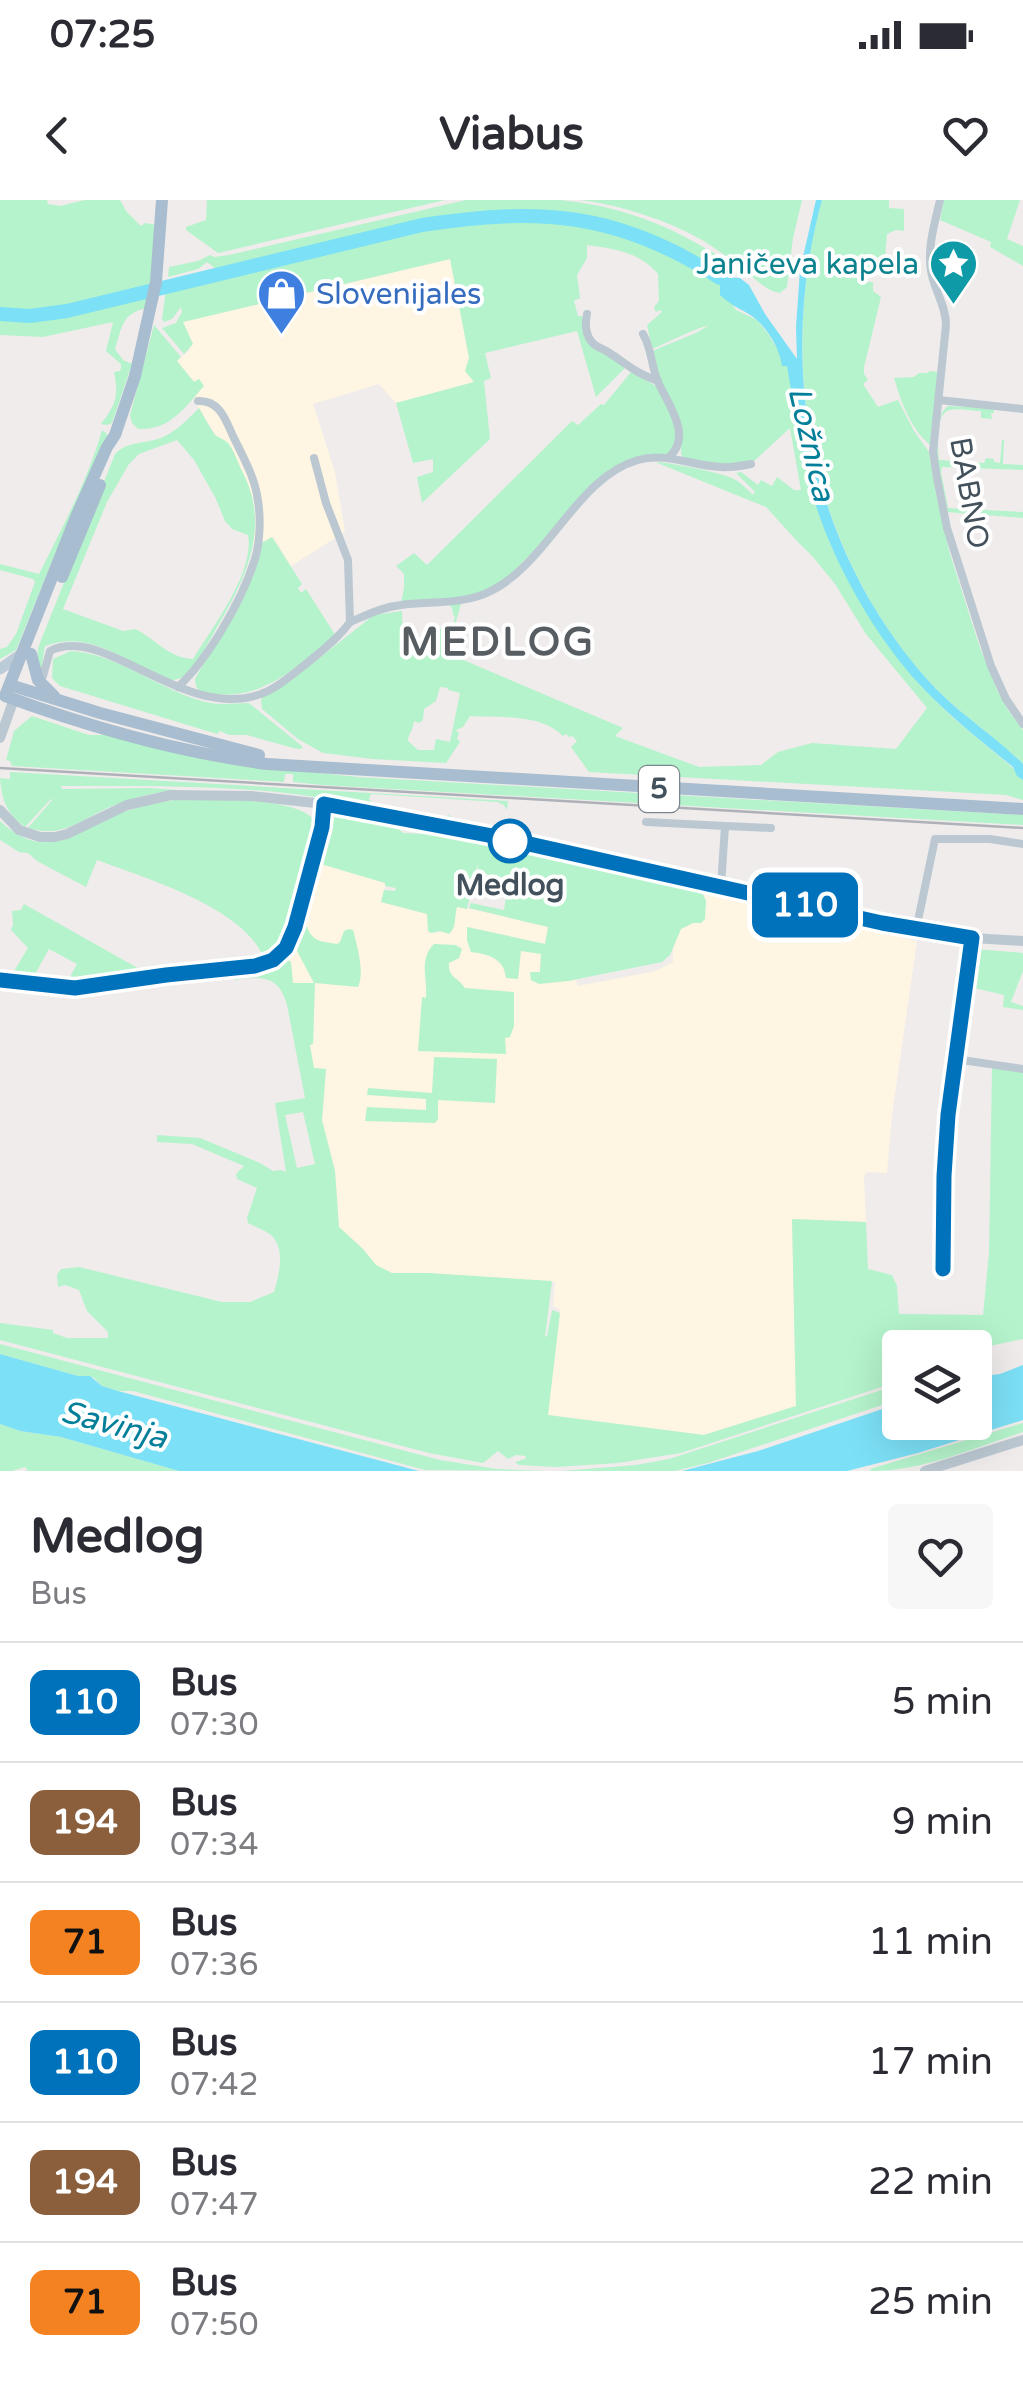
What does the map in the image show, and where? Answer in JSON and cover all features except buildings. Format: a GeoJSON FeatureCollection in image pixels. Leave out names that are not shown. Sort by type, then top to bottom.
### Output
{"type":"FeatureCollection","features":[{"type":"Feature","properties":{"kind":"main road"},"geometry":{"type":"LineString","coordinates":[[7,693],[114,449],[152,308],[162,200]]}},
{"type":"Feature","properties":{"kind":"main road"},"geometry":{"type":"LineString","coordinates":[[0,669],[27,653]]}},
{"type":"Feature","properties":{"kind":"main road"},"geometry":{"type":"LineString","coordinates":[[27,653],[38,680],[60,701]]}},
{"type":"Feature","properties":{"kind":"main road","name":"5"},"geometry":{"type":"LineString","coordinates":[[7,693],[60,701],[295,766]]}},
{"type":"Feature","properties":{"kind":"main road","name":"5"},"geometry":{"type":"LineString","coordinates":[[7,693],[96,726],[178,748],[253,762],[1023,809]]}},
{"type":"Feature","properties":{"kind":"street","name":"BABNO"},"geometry":{"type":"LineString","coordinates":[[940,200],[930,265],[946,311],[932,452],[947,528],[991,666],[1023,724]]}},
{"type":"Feature","properties":{"kind":"street"},"geometry":{"type":"LineString","coordinates":[[586,314],[587,333],[595,346],[658,382]]}},
{"type":"Feature","properties":{"kind":"street"},"geometry":{"type":"LineString","coordinates":[[643,334],[680,432],[676,451],[670,457]]}},
{"type":"Feature","properties":{"kind":"street"},"geometry":{"type":"LineString","coordinates":[[939,400],[1023,409]]}},
{"type":"Feature","properties":{"kind":"street"},"geometry":{"type":"LineString","coordinates":[[178,688],[195,671],[236,603],[255,559],[259,521],[252,476],[230,429],[214,404],[198,401]]}},
{"type":"Feature","properties":{"kind":"street"},"geometry":{"type":"LineString","coordinates":[[44,676],[50,651],[77,645],[108,654],[178,688],[206,697],[238,699],[265,692],[308,662],[350,622],[398,605],[464,599],[493,590],[525,566],[594,487],[612,472],[641,459],[670,457],[722,468],[752,464]]}},
{"type":"Feature","properties":{"kind":"street"},"geometry":{"type":"LineString","coordinates":[[314,458],[348,560],[350,622]]}},
{"type":"Feature","properties":{"kind":"street"},"geometry":{"type":"LineString","coordinates":[[0,738],[7,693]]}},
{"type":"Feature","properties":{"kind":"street"},"geometry":{"type":"LineString","coordinates":[[0,810],[19,830],[40,838],[77,829],[128,805],[171,795],[228,794],[324,804],[463,830],[916,930],[1023,941]]}},
{"type":"Feature","properties":{"kind":"street"},"geometry":{"type":"LineString","coordinates":[[0,980],[75,988],[255,966],[273,960],[286,948],[295,927],[322,827],[324,804]]}},
{"type":"Feature","properties":{"kind":"street"},"geometry":{"type":"LineString","coordinates":[[646,822],[771,828]]}},
{"type":"Feature","properties":{"kind":"street"},"geometry":{"type":"LineString","coordinates":[[721,886],[725,826]]}},
{"type":"Feature","properties":{"kind":"street"},"geometry":{"type":"LineString","coordinates":[[916,930],[935,838],[1023,844]]}},
{"type":"Feature","properties":{"kind":"street"},"geometry":{"type":"LineString","coordinates":[[943,1269],[945,1161],[972,938]]}},
{"type":"Feature","properties":{"kind":"street"},"geometry":{"type":"LineString","coordinates":[[955,1058],[1023,1069]]}},
{"type":"Feature","properties":{"kind":"street"},"geometry":{"type":"LineString","coordinates":[[924,1471],[1023,1440]]}},
{"type":"Feature","properties":{"kind":"shaded area"},"geometry":{"type":"Polygon","coordinates":[[[451,259],[475,382],[396,403],[379,384],[313,404],[335,472],[345,532],[291,566],[273,537],[253,543],[254,516],[217,437],[193,399],[203,385],[195,382],[176,361],[190,350],[182,322],[451,259]]]}},
{"type":"Feature","properties":{"kind":"shaded area"},"geometry":{"type":"Polygon","coordinates":[[[317,863],[386,883],[381,902],[428,914],[428,931],[443,931],[457,906],[549,927],[545,944],[468,927],[467,940],[471,952],[489,954],[505,968],[521,951],[541,954],[540,972],[531,972],[576,980],[578,986],[656,971],[673,962],[673,944],[680,929],[704,919],[706,901],[702,892],[917,941],[887,1173],[867,1172],[864,1176],[866,1222],[792,1219],[796,1406],[704,1435],[547,1415],[560,1310],[553,1306],[555,1282],[392,1273],[376,1265],[339,1227],[335,1171],[322,1120],[326,1069],[314,1068],[310,1049],[315,984],[293,983],[291,962],[283,956],[294,940],[317,863]]]}},
{"type":"Feature","properties":{"kind":"green space"},"geometry":{"type":"Polygon","coordinates":[[[0,200],[47,200],[48,204],[60,206],[85,200],[120,200],[141,226],[157,225],[151,288],[57,309],[0,312],[0,200]]]}},
{"type":"Feature","properties":{"kind":"green space"},"geometry":{"type":"Polygon","coordinates":[[[207,200],[445,200],[218,253],[186,230],[206,220],[207,200]]]}},
{"type":"Feature","properties":{"kind":"green space"},"geometry":{"type":"Polygon","coordinates":[[[466,200],[560,200],[610,208],[676,233],[740,270],[736,275],[726,276],[667,241],[613,229],[501,224],[386,236],[219,271],[207,262],[198,269],[168,277],[169,267],[210,255],[229,255],[466,200]]]}},
{"type":"Feature","properties":{"kind":"green space"},"geometry":{"type":"Polygon","coordinates":[[[581,200],[802,200],[787,287],[780,293],[769,289],[712,246],[659,220],[581,200]]]}},
{"type":"Feature","properties":{"kind":"green space"},"geometry":{"type":"Polygon","coordinates":[[[822,200],[889,200],[889,208],[904,209],[904,231],[887,234],[885,259],[874,258],[872,270],[860,273],[861,282],[873,282],[873,291],[881,297],[864,367],[868,380],[863,384],[878,407],[898,400],[929,452],[950,554],[980,648],[997,690],[1023,730],[1023,764],[926,678],[887,627],[855,572],[830,513],[814,452],[804,390],[803,326],[809,263],[822,200]]]}},
{"type":"Feature","properties":{"kind":"green space"},"geometry":{"type":"Polygon","coordinates":[[[944,200],[1020,200],[1007,239],[1023,246],[1023,266],[990,247],[991,242],[940,220],[944,200]]]}},
{"type":"Feature","properties":{"kind":"green space"},"geometry":{"type":"Polygon","coordinates":[[[482,220],[562,221],[609,230],[655,245],[700,269],[719,283],[736,310],[757,320],[787,365],[810,487],[832,548],[869,615],[920,685],[1023,779],[1023,800],[1006,795],[589,772],[571,747],[577,741],[572,736],[563,736],[543,723],[507,717],[470,716],[456,730],[460,742],[446,763],[373,759],[323,753],[298,739],[262,709],[264,696],[374,615],[402,611],[403,641],[431,642],[432,629],[452,631],[455,616],[449,603],[461,604],[447,653],[623,728],[615,736],[699,767],[761,765],[778,752],[812,743],[896,749],[927,708],[866,634],[835,584],[766,507],[655,462],[728,477],[753,495],[755,492],[736,473],[741,472],[758,485],[761,480],[772,486],[777,477],[794,490],[801,490],[790,428],[753,462],[725,468],[683,458],[681,433],[652,351],[709,325],[652,349],[647,325],[662,312],[656,312],[654,307],[659,301],[658,274],[635,256],[587,245],[587,258],[577,275],[580,298],[574,301],[585,334],[625,368],[596,397],[577,331],[485,353],[491,378],[484,381],[490,439],[422,503],[417,477],[433,472],[433,459],[413,463],[396,403],[474,382],[465,371],[469,358],[450,259],[183,322],[193,344],[184,354],[162,328],[176,323],[182,312],[181,307],[172,319],[164,322],[166,290],[440,226],[482,220]],[[440,687],[436,701],[424,709],[423,720],[414,721],[408,741],[418,750],[434,750],[436,739],[450,742],[460,693],[440,687]]]}},
{"type":"Feature","properties":{"kind":"green space"},"geometry":{"type":"Polygon","coordinates":[[[149,296],[147,308],[132,313],[119,334],[115,349],[132,364],[112,423],[107,425],[101,424],[115,400],[114,372],[121,368],[106,351],[113,322],[43,337],[0,335],[0,319],[44,319],[149,296]]]}},
{"type":"Feature","properties":{"kind":"green space"},"geometry":{"type":"Polygon","coordinates":[[[154,325],[181,357],[177,361],[194,382],[199,379],[204,386],[168,422],[138,429],[130,415],[154,325]]]}},
{"type":"Feature","properties":{"kind":"green space"},"geometry":{"type":"Polygon","coordinates":[[[631,372],[658,387],[676,426],[677,441],[668,454],[648,455],[619,465],[506,579],[474,596],[401,603],[404,574],[396,566],[414,553],[427,565],[572,421],[578,425],[604,405],[631,372]]]}},
{"type":"Feature","properties":{"kind":"green space"},"geometry":{"type":"Polygon","coordinates":[[[939,372],[930,445],[912,423],[894,378],[939,372]]]}},
{"type":"Feature","properties":{"kind":"green space"},"geometry":{"type":"Polygon","coordinates":[[[948,406],[994,408],[994,413],[992,419],[981,418],[981,411],[947,411],[938,427],[939,460],[984,463],[986,458],[1000,463],[1004,440],[1003,464],[1023,465],[1023,470],[942,467],[948,508],[1023,512],[1023,518],[946,512],[936,441],[937,426],[941,415],[948,406]]]}},
{"type":"Feature","properties":{"kind":"green space"},"geometry":{"type":"Polygon","coordinates":[[[199,408],[215,435],[232,449],[251,493],[255,515],[250,558],[233,598],[199,659],[184,676],[170,680],[94,645],[62,642],[45,646],[41,672],[38,648],[115,454],[166,435],[199,408]],[[177,440],[139,454],[129,464],[107,502],[63,609],[123,631],[135,629],[169,652],[193,659],[239,582],[248,550],[248,535],[232,529],[225,521],[194,460],[177,440]]]}},
{"type":"Feature","properties":{"kind":"green space"},"geometry":{"type":"Polygon","coordinates":[[[102,430],[107,438],[16,650],[0,659],[0,649],[7,647],[16,634],[35,582],[0,570],[0,564],[39,574],[82,485],[102,430]]]}},
{"type":"Feature","properties":{"kind":"green space"},"geometry":{"type":"Polygon","coordinates":[[[272,537],[302,584],[298,588],[301,593],[306,589],[336,636],[292,670],[262,687],[228,695],[200,691],[195,679],[242,598],[260,544],[272,537]]]}},
{"type":"Feature","properties":{"kind":"green space"},"geometry":{"type":"Polygon","coordinates":[[[71,651],[107,659],[192,698],[215,704],[249,703],[303,747],[293,748],[247,735],[220,731],[217,734],[60,686],[52,678],[53,659],[71,651]]]}},
{"type":"Feature","properties":{"kind":"green space"},"geometry":{"type":"Polygon","coordinates":[[[32,716],[89,735],[110,735],[278,769],[358,777],[1023,815],[1023,825],[322,785],[293,782],[293,774],[285,774],[284,782],[12,766],[6,760],[14,731],[32,716]]]}},
{"type":"Feature","properties":{"kind":"green space"},"geometry":{"type":"Polygon","coordinates":[[[10,772],[508,801],[507,810],[497,802],[371,794],[369,799],[374,804],[442,819],[449,815],[461,823],[505,828],[505,832],[286,793],[202,787],[61,786],[177,790],[123,802],[73,826],[41,831],[28,828],[52,800],[25,827],[13,817],[4,799],[0,778],[10,779],[10,772]]]}},
{"type":"Feature","properties":{"kind":"green space"},"geometry":{"type":"Polygon","coordinates":[[[174,800],[272,803],[306,813],[315,822],[315,846],[282,947],[262,961],[67,983],[77,964],[49,949],[34,976],[14,971],[28,948],[11,930],[12,911],[21,910],[24,904],[143,971],[260,956],[249,935],[232,920],[188,895],[97,860],[86,887],[0,840],[0,821],[30,840],[56,841],[121,813],[174,800]]]}},
{"type":"Feature","properties":{"kind":"green space"},"geometry":{"type":"Polygon","coordinates":[[[343,812],[383,821],[403,833],[450,835],[675,881],[702,892],[705,919],[681,929],[670,955],[662,962],[539,984],[531,980],[530,972],[540,972],[541,954],[521,951],[518,979],[506,978],[499,962],[471,952],[467,927],[545,944],[548,927],[469,908],[471,903],[504,910],[506,897],[474,889],[475,886],[507,893],[510,880],[478,872],[478,864],[467,909],[457,907],[449,934],[431,933],[427,914],[381,902],[384,890],[396,888],[321,864],[331,819],[343,812]]]}},
{"type":"Feature","properties":{"kind":"green space"},"geometry":{"type":"Polygon","coordinates":[[[300,922],[305,922],[316,939],[330,943],[337,944],[344,931],[353,930],[360,959],[358,987],[315,983],[310,1045],[314,1068],[326,1069],[322,1120],[335,1171],[339,1227],[376,1265],[392,1273],[552,1281],[545,1337],[552,1310],[560,1313],[548,1415],[704,1435],[796,1406],[792,1219],[866,1222],[868,1269],[892,1275],[899,1314],[983,1315],[989,1253],[992,1066],[1023,1072],[1023,1339],[992,1345],[992,1330],[882,1330],[882,1387],[681,1453],[556,1467],[519,1465],[515,1462],[526,1456],[508,1459],[498,1451],[483,1463],[429,1453],[0,1340],[0,1323],[53,1330],[67,1338],[108,1338],[108,1332],[87,1311],[79,1290],[58,1287],[61,1269],[79,1267],[222,1302],[250,1302],[274,1292],[280,1262],[278,1247],[271,1235],[248,1223],[257,1188],[237,1179],[236,1174],[244,1166],[192,1144],[157,1142],[157,1135],[200,1138],[273,1171],[286,1172],[275,1103],[305,1098],[287,1005],[274,983],[261,978],[234,980],[234,972],[261,968],[283,956],[291,962],[293,983],[314,983],[294,940],[300,922]],[[303,1112],[285,1115],[297,1168],[315,1164],[303,1112]]]}},
{"type":"Feature","properties":{"kind":"green space"},"geometry":{"type":"Polygon","coordinates":[[[434,944],[462,949],[449,968],[465,988],[514,992],[514,1026],[510,1037],[505,1038],[506,1054],[418,1051],[422,997],[426,998],[425,963],[434,944]]]}},
{"type":"Feature","properties":{"kind":"green space"},"geometry":{"type":"Polygon","coordinates":[[[974,949],[1023,953],[1023,971],[1011,1002],[1023,1006],[1023,1010],[1003,1007],[1004,995],[974,988],[974,949]]]}},
{"type":"Feature","properties":{"kind":"green space"},"geometry":{"type":"Polygon","coordinates":[[[434,1057],[497,1059],[495,1103],[438,1100],[435,1123],[365,1121],[367,1107],[426,1110],[426,1099],[367,1095],[368,1088],[432,1093],[434,1057]]]}},
{"type":"Feature","properties":{"kind":"green space"},"geometry":{"type":"Polygon","coordinates":[[[0,1344],[440,1460],[497,1469],[547,1471],[425,1470],[133,1391],[118,1391],[102,1386],[93,1377],[0,1354],[0,1344]]]}},
{"type":"Feature","properties":{"kind":"green space"},"geometry":{"type":"Polygon","coordinates":[[[882,1390],[882,1405],[708,1463],[675,1471],[561,1471],[669,1459],[882,1390]]]}},
{"type":"Feature","properties":{"kind":"green space"},"geometry":{"type":"Polygon","coordinates":[[[1023,1423],[1023,1432],[948,1457],[890,1470],[870,1469],[966,1440],[992,1440],[992,1432],[1023,1423]]]}},
{"type":"Feature","properties":{"kind":"green space"},"geometry":{"type":"Polygon","coordinates":[[[0,1424],[179,1471],[28,1471],[25,1467],[0,1471],[0,1424]]]}},
{"type":"Feature","properties":{"kind":"water"},"geometry":{"type":"Polygon","coordinates":[[[816,200],[822,200],[809,263],[803,327],[804,390],[813,452],[830,513],[854,571],[886,626],[937,690],[1023,764],[1023,780],[921,686],[870,618],[840,566],[818,512],[803,456],[787,366],[782,366],[775,343],[765,329],[720,295],[720,283],[704,272],[704,262],[749,285],[797,359],[800,270],[816,200]]]}},
{"type":"Feature","properties":{"kind":"water","name":"Savinja"},"geometry":{"type":"Polygon","coordinates":[[[0,1354],[90,1376],[102,1386],[118,1391],[419,1471],[179,1471],[61,1437],[20,1431],[0,1424],[0,1354]]]}},
{"type":"Feature","properties":{"kind":"water"},"geometry":{"type":"Polygon","coordinates":[[[1023,1365],[1023,1420],[992,1430],[992,1375],[1023,1365]]]}},
{"type":"Feature","properties":{"kind":"water"},"geometry":{"type":"Polygon","coordinates":[[[882,1409],[882,1440],[959,1440],[847,1471],[682,1471],[758,1451],[882,1409]]]}},
{"type":"Feature","properties":{"kind":"waterway","name":"Ložnica"},"geometry":{"type":"LineString","coordinates":[[0,314],[30,316],[67,311],[422,225],[504,216],[541,216],[612,227],[647,239],[720,278]]}},
{"type":"Feature","properties":{"kind":"railway"},"geometry":{"type":"LineString","coordinates":[[0,768],[1023,828]]}},
{"type":"Feature","properties":{"kind":"bus line","name":"110"},"geometry":{"type":"LineString","coordinates":[[0,980],[75,988],[255,966],[273,960],[286,948],[295,927],[322,827],[324,804],[498,837],[882,923],[972,938],[948,1115],[943,1269]]}},
{"type":"Feature","properties":{"kind":"place","name":"Janičeva kapela"},"geometry":{"type":"Point","coordinates":[954,306]}},
{"type":"Feature","properties":{"kind":"place","name":"Slovenijales"},"geometry":{"type":"Point","coordinates":[281,336]}},
{"type":"Feature","properties":{"kind":"place","name":"Medlog"},"geometry":{"type":"Point","coordinates":[510,841]}},
{"type":"Feature","properties":{"kind":"district","name":"MEDLOG"},"geometry":{"type":"Point","coordinates":[498,642]}}]}
